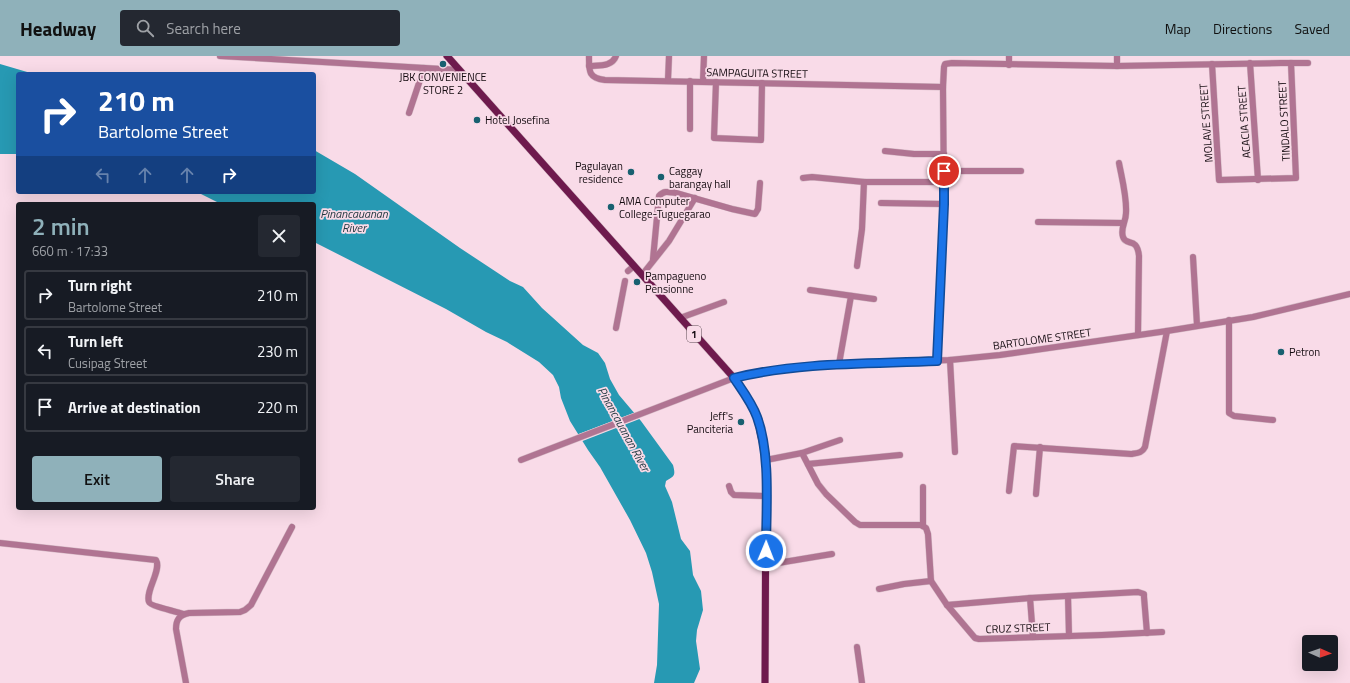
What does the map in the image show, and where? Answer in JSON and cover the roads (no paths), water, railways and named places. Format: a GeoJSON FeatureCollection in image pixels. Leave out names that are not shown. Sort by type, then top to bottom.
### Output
{"type":"FeatureCollection","features":[{"type":"Feature","properties":{"kind":"main road","name":"1"},"geometry":{"type":"LineString","coordinates":[[447,56],[631,269],[642,275],[734,378],[747,397],[757,417],[766,460],[765,683]]}},
{"type":"Feature","properties":{"kind":"street"},"geometry":{"type":"LineString","coordinates":[[220,56],[459,70]]}},
{"type":"Feature","properties":{"kind":"street"},"geometry":{"type":"LineString","coordinates":[[333,56],[333,63]]}},
{"type":"Feature","properties":{"kind":"street"},"geometry":{"type":"LineString","coordinates":[[589,56],[589,66],[610,64],[616,56]]}},
{"type":"Feature","properties":{"kind":"street"},"geometry":{"type":"LineString","coordinates":[[668,80],[669,56]]}},
{"type":"Feature","properties":{"kind":"street"},"geometry":{"type":"LineString","coordinates":[[703,81],[704,56]]}},
{"type":"Feature","properties":{"kind":"street"},"geometry":{"type":"LineString","coordinates":[[1009,56],[1009,65]]}},
{"type":"Feature","properties":{"kind":"street"},"geometry":{"type":"LineString","coordinates":[[1117,56],[1117,66]]}},
{"type":"Feature","properties":{"kind":"street"},"geometry":{"type":"LineString","coordinates":[[937,361],[944,204],[944,65],[949,63],[1117,66],[1308,63]]}},
{"type":"Feature","properties":{"kind":"street","name":"ACACIA STREET"},"geometry":{"type":"LineString","coordinates":[[1250,63],[1258,180]]}},
{"type":"Feature","properties":{"kind":"street","name":"TINDALO STREET"},"geometry":{"type":"LineString","coordinates":[[1258,180],[1296,178],[1291,63]]}},
{"type":"Feature","properties":{"kind":"street","name":"MOLAVE STREET"},"geometry":{"type":"LineString","coordinates":[[1212,64],[1219,180],[1258,180]]}},
{"type":"Feature","properties":{"kind":"street","name":"SAMPAGUITA STREET"},"geometry":{"type":"LineString","coordinates":[[589,66],[591,75],[598,79],[943,87]]}},
{"type":"Feature","properties":{"kind":"street"},"geometry":{"type":"LineString","coordinates":[[409,113],[424,68]]}},
{"type":"Feature","properties":{"kind":"street"},"geometry":{"type":"LineString","coordinates":[[690,81],[690,129]]}},
{"type":"Feature","properties":{"kind":"street"},"geometry":{"type":"LineString","coordinates":[[716,82],[714,138],[761,140],[762,83]]}},
{"type":"Feature","properties":{"kind":"street"},"geometry":{"type":"LineString","coordinates":[[885,151],[914,154],[944,154]]}},
{"type":"Feature","properties":{"kind":"street"},"geometry":{"type":"LineString","coordinates":[[1119,163],[1126,213],[1122,230],[1123,239],[1127,242],[1135,244],[1138,250],[1138,335]]}},
{"type":"Feature","properties":{"kind":"street"},"geometry":{"type":"LineString","coordinates":[[944,171],[1021,171]]}},
{"type":"Feature","properties":{"kind":"street"},"geometry":{"type":"LineString","coordinates":[[803,178],[812,177],[864,182],[944,182]]}},
{"type":"Feature","properties":{"kind":"street"},"geometry":{"type":"LineString","coordinates":[[857,266],[862,229],[864,182]]}},
{"type":"Feature","properties":{"kind":"street"},"geometry":{"type":"LineString","coordinates":[[654,259],[659,196],[662,193],[668,191],[755,214],[758,209],[760,183]]}},
{"type":"Feature","properties":{"kind":"street"},"geometry":{"type":"LineString","coordinates":[[642,275],[669,241],[695,198]]}},
{"type":"Feature","properties":{"kind":"street"},"geometry":{"type":"LineString","coordinates":[[881,203],[944,204]]}},
{"type":"Feature","properties":{"kind":"street"},"geometry":{"type":"LineString","coordinates":[[1038,222],[1123,223]]}},
{"type":"Feature","properties":{"kind":"street"},"geometry":{"type":"LineString","coordinates":[[1193,257],[1197,325]]}},
{"type":"Feature","properties":{"kind":"street"},"geometry":{"type":"LineString","coordinates":[[616,328],[625,281]]}},
{"type":"Feature","properties":{"kind":"street"},"geometry":{"type":"LineString","coordinates":[[810,290],[874,299]]}},
{"type":"Feature","properties":{"kind":"street","name":"BARTOLOME STREET"},"geometry":{"type":"LineString","coordinates":[[521,460],[734,378],[762,371],[839,364],[937,361],[1000,355],[1253,317],[1350,294]]}},
{"type":"Feature","properties":{"kind":"street"},"geometry":{"type":"LineString","coordinates":[[839,364],[851,296]]}},
{"type":"Feature","properties":{"kind":"street"},"geometry":{"type":"LineString","coordinates":[[680,318],[724,302]]}},
{"type":"Feature","properties":{"kind":"street"},"geometry":{"type":"LineString","coordinates":[[1229,320],[1229,413],[1234,416],[1273,420]]}},
{"type":"Feature","properties":{"kind":"street"},"geometry":{"type":"LineString","coordinates":[[1009,491],[1013,446],[1131,454],[1137,454],[1143,450],[1145,447],[1167,331]]}},
{"type":"Feature","properties":{"kind":"street"},"geometry":{"type":"LineString","coordinates":[[950,360],[956,452]]}},
{"type":"Feature","properties":{"kind":"street"},"geometry":{"type":"LineString","coordinates":[[766,460],[802,453],[840,440]]}},
{"type":"Feature","properties":{"kind":"street"},"geometry":{"type":"LineString","coordinates":[[1036,494],[1040,447]]}},
{"type":"Feature","properties":{"kind":"street"},"geometry":{"type":"LineString","coordinates":[[802,453],[812,475],[826,494],[855,522],[860,525],[870,526],[923,526]]}},
{"type":"Feature","properties":{"kind":"street"},"geometry":{"type":"LineString","coordinates":[[808,464],[900,455]]}},
{"type":"Feature","properties":{"kind":"street"},"geometry":{"type":"LineString","coordinates":[[729,486],[734,495],[766,496]]}},
{"type":"Feature","properties":{"kind":"street","name":"CRUZ STREET"},"geometry":{"type":"LineString","coordinates":[[923,487],[923,526],[926,528],[928,534],[931,581],[947,606],[975,638],[1162,632]]}},
{"type":"Feature","properties":{"kind":"street"},"geometry":{"type":"LineString","coordinates":[[0,543],[156,560],[158,565],[150,590],[150,604],[184,614],[233,612],[245,610],[251,605],[292,527]]}},
{"type":"Feature","properties":{"kind":"street"},"geometry":{"type":"LineString","coordinates":[[766,565],[832,554]]}},
{"type":"Feature","properties":{"kind":"street"},"geometry":{"type":"LineString","coordinates":[[880,589],[904,584],[931,581]]}},
{"type":"Feature","properties":{"kind":"street"},"geometry":{"type":"LineString","coordinates":[[947,606],[1030,598],[1141,592],[1144,597],[1146,633]]}},
{"type":"Feature","properties":{"kind":"street"},"geometry":{"type":"LineString","coordinates":[[1068,596],[1069,636]]}},
{"type":"Feature","properties":{"kind":"street"},"geometry":{"type":"LineString","coordinates":[[1030,598],[1033,637]]}},
{"type":"Feature","properties":{"kind":"street"},"geometry":{"type":"LineString","coordinates":[[184,614],[179,617],[176,622],[176,629],[186,683]]}},
{"type":"Feature","properties":{"kind":"street"},"geometry":{"type":"LineString","coordinates":[[857,647],[862,683]]}},
{"type":"Feature","properties":{"kind":"water"},"geometry":{"type":"Polygon","coordinates":[[[0,64],[27,72],[16,72],[16,154],[0,154],[0,64]]]}},
{"type":"Feature","properties":{"kind":"water","name":"Pinancauanan River"},"geometry":{"type":"Polygon","coordinates":[[[316,151],[355,174],[460,248],[510,281],[523,287],[542,308],[583,345],[598,353],[605,363],[610,379],[619,395],[641,421],[673,465],[674,475],[666,481],[665,486],[672,502],[681,539],[690,551],[693,575],[701,591],[703,610],[697,630],[696,641],[700,669],[694,683],[654,683],[657,665],[659,604],[646,553],[630,520],[600,467],[570,421],[561,398],[559,387],[553,375],[539,362],[507,342],[446,309],[316,243],[316,202],[217,202],[201,194],[316,194],[316,151]]]}},
{"type":"Feature","properties":{"kind":"place","name":"JBK CONVENIENCE STORE 2"},"geometry":{"type":"Point","coordinates":[443,64]}},
{"type":"Feature","properties":{"kind":"place","name":"Hotel Josefina"},"geometry":{"type":"Point","coordinates":[477,120]}},
{"type":"Feature","properties":{"kind":"place","name":"Pagulayan residence"},"geometry":{"type":"Point","coordinates":[631,172]}},
{"type":"Feature","properties":{"kind":"place","name":"Caggay barangay hall"},"geometry":{"type":"Point","coordinates":[661,177]}},
{"type":"Feature","properties":{"kind":"place","name":"AMA Computer College-Tuguegarao"},"geometry":{"type":"Point","coordinates":[611,207]}},
{"type":"Feature","properties":{"kind":"place","name":"Pampagueno Pensionne"},"geometry":{"type":"Point","coordinates":[637,282]}},
{"type":"Feature","properties":{"kind":"place","name":"Petron"},"geometry":{"type":"Point","coordinates":[1281,352]}},
{"type":"Feature","properties":{"kind":"place","name":"Jeff's Panciteria"},"geometry":{"type":"Point","coordinates":[741,422]}}]}
